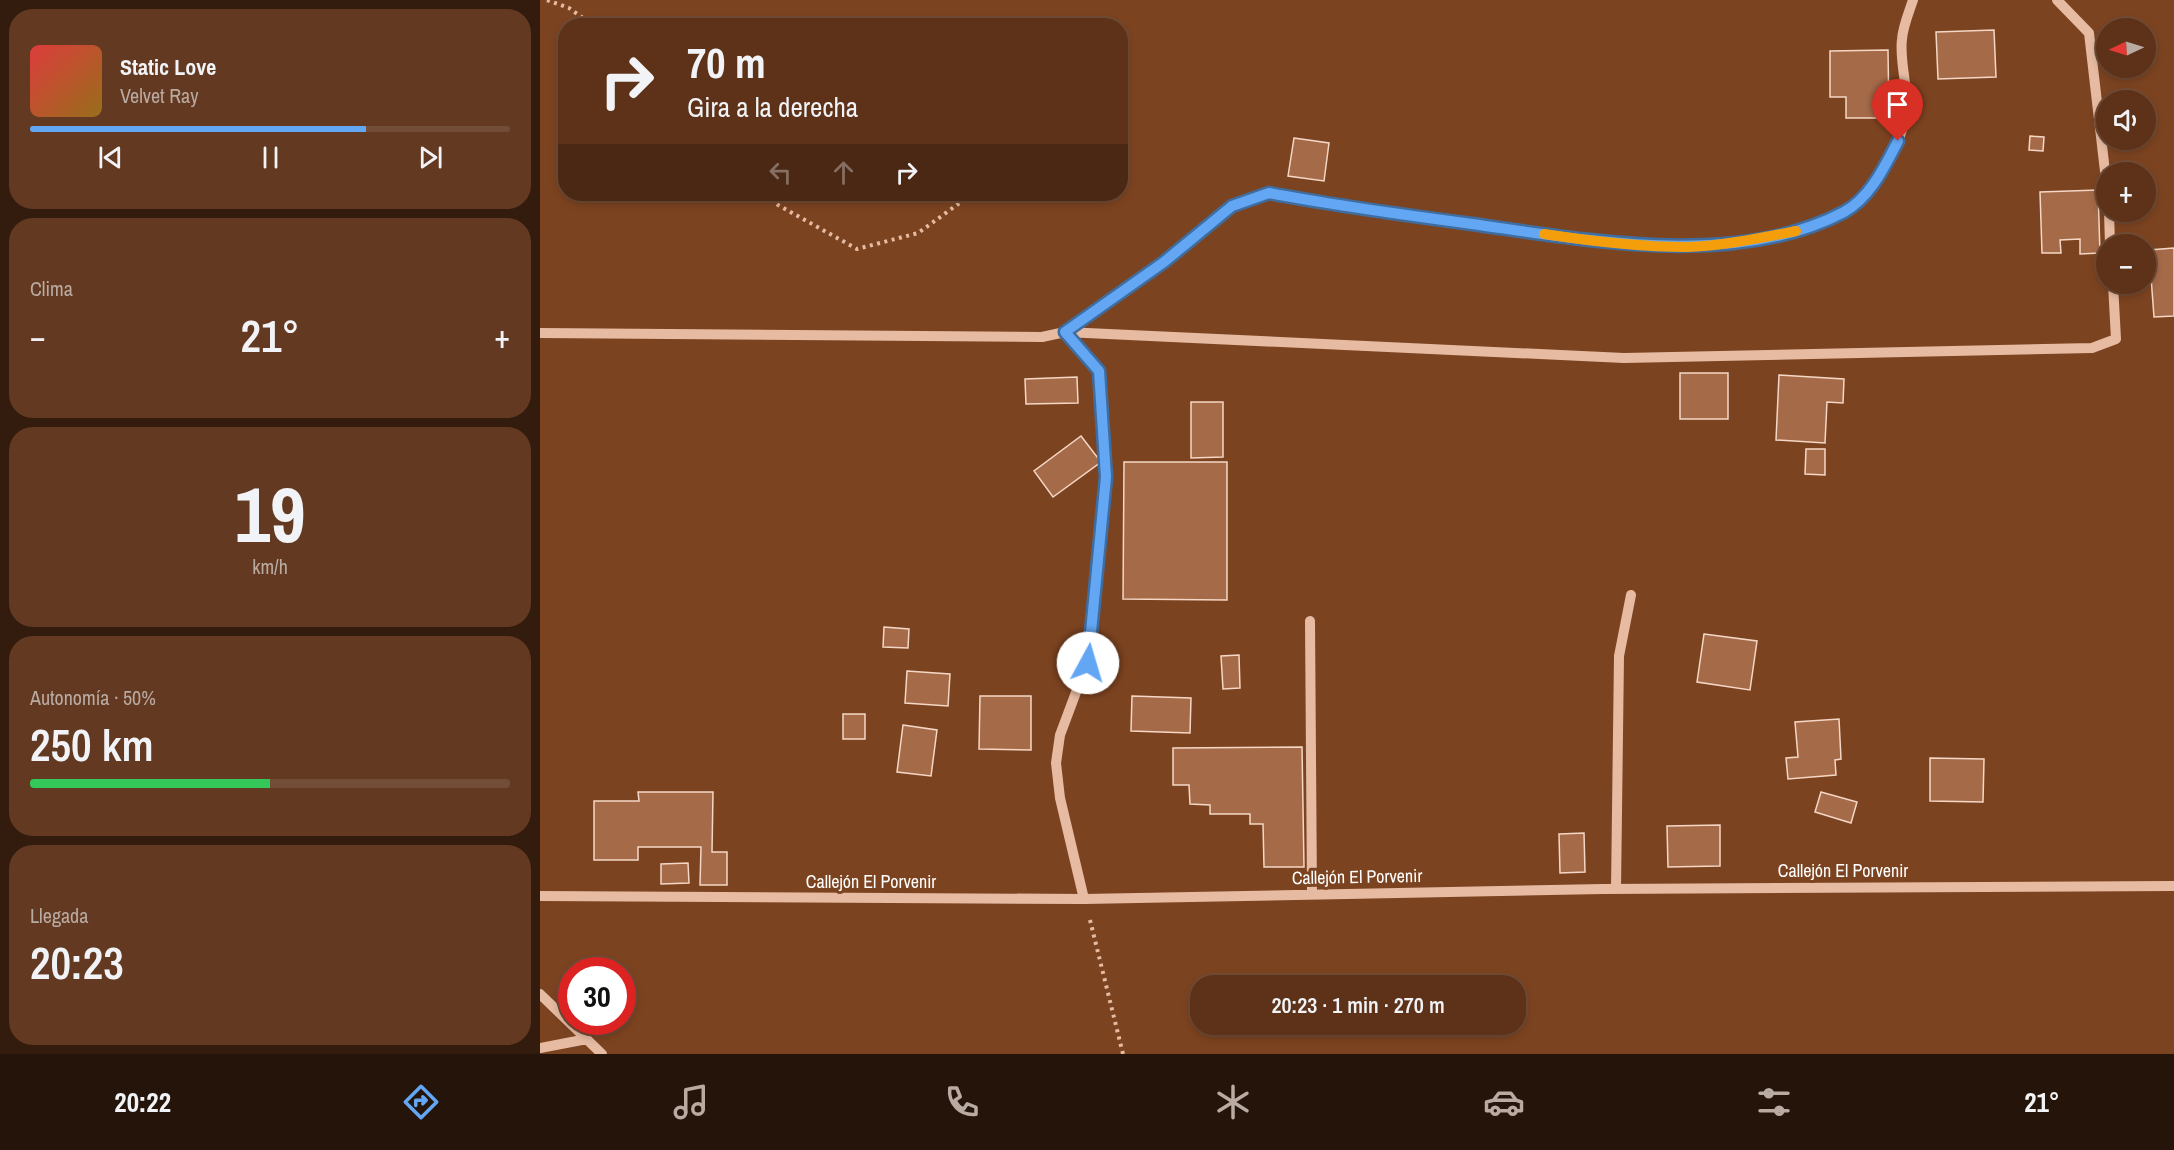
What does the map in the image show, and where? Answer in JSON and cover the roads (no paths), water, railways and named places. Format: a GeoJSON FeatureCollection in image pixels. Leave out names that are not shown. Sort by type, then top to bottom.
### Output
{"type":"FeatureCollection","features":[{"type":"Feature","properties":{"kind":"street"},"geometry":{"type":"LineString","coordinates":[[1065,332],[1164,262],[1232,206],[1269,193],[1586,240],[1687,247],[1758,239],[1797,231],[1846,211],[1878,180],[1898,141],[1907,111],[1902,39],[1913,0]]}},
{"type":"Feature","properties":{"kind":"street"},"geometry":{"type":"LineString","coordinates":[[2057,0],[2089,33],[2104,162]]}},
{"type":"Feature","properties":{"kind":"street"},"geometry":{"type":"LineString","coordinates":[[540,333],[1042,337],[1065,332],[1624,358],[2092,348],[2116,339],[2114,294]]}},
{"type":"Feature","properties":{"kind":"street"},"geometry":{"type":"LineString","coordinates":[[1065,332],[1099,371],[1106,477],[1088,663],[1060,735],[1056,763],[1060,798],[1084,899]]}},
{"type":"Feature","properties":{"kind":"street"},"geometry":{"type":"LineString","coordinates":[[1616,889],[1619,657],[1631,595]]}},
{"type":"Feature","properties":{"kind":"street"},"geometry":{"type":"LineString","coordinates":[[1310,621],[1312,894]]}},
{"type":"Feature","properties":{"kind":"street","name":"Callejón El Porvenir"},"geometry":{"type":"LineString","coordinates":[[540,896],[1084,899],[1616,889],[2174,885]]}},
{"type":"Feature","properties":{"kind":"street"},"geometry":{"type":"LineString","coordinates":[[540,994],[602,1054]]}},
{"type":"Feature","properties":{"kind":"street"},"geometry":{"type":"LineString","coordinates":[[540,1048],[587,1039]]}}]}
